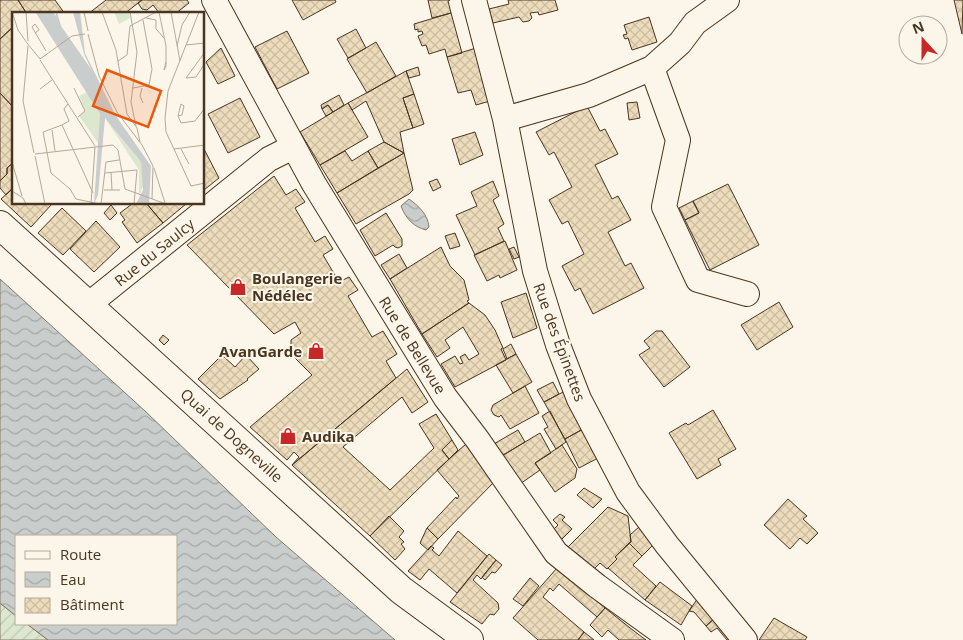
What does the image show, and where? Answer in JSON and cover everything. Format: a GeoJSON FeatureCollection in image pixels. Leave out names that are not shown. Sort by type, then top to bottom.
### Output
{"type":"FeatureCollection","features":[{"type":"Feature","properties":{"kind":"main road","name":"Quai de Dogneville"},"geometry":{"type":"LineString","coordinates":[[0,225],[401,590],[469,640]]}},
{"type":"Feature","properties":{"kind":"street","name":"Rue de Bellevue"},"geometry":{"type":"LineString","coordinates":[[214,0],[292,147],[445,397],[556,552],[597,586],[672,640]]}},
{"type":"Feature","properties":{"kind":"street","name":"Rue des Épinettes"},"geometry":{"type":"LineString","coordinates":[[474,0],[505,118],[535,271],[558,345],[579,399],[628,492],[667,545],[745,640]]}},
{"type":"Feature","properties":{"kind":"street"},"geometry":{"type":"LineString","coordinates":[[505,118],[589,95],[652,68],[680,43],[694,23],[727,0]]}},
{"type":"Feature","properties":{"kind":"street"},"geometry":{"type":"LineString","coordinates":[[652,68],[678,140],[664,207],[698,280],[747,294]]}},
{"type":"Feature","properties":{"kind":"street","name":"Rue du Saulcy"},"geometry":{"type":"LineString","coordinates":[[88,305],[269,159],[292,147]]}},
{"type":"Feature","properties":{"kind":"green space"},"geometry":{"type":"Polygon","coordinates":[[[0,603],[15,615],[15,625],[28,625],[48,640],[0,640],[0,603]]]}},
{"type":"Feature","properties":{"kind":"water"},"geometry":{"type":"Polygon","coordinates":[[[409,199],[425,215],[429,227],[426,230],[414,225],[403,211],[401,206],[409,199]]]}},
{"type":"Feature","properties":{"kind":"water"},"geometry":{"type":"Polygon","coordinates":[[[0,279],[145,411],[276,537],[395,640],[48,640],[28,625],[178,625],[178,535],[15,535],[15,615],[0,603],[0,279]]]}},
{"type":"Feature","properties":{"kind":"building"},"geometry":{"type":"Polygon","coordinates":[[[0,0],[18,0],[26,12],[12,12],[12,28],[0,39],[0,0]]]}},
{"type":"Feature","properties":{"kind":"building"},"geometry":{"type":"Polygon","coordinates":[[[18,0],[55,0],[64,12],[26,12],[18,0]]]}},
{"type":"Feature","properties":{"kind":"building"},"geometry":{"type":"Polygon","coordinates":[[[106,0],[142,0],[127,12],[91,12],[106,0]]]}},
{"type":"Feature","properties":{"kind":"building"},"geometry":{"type":"Polygon","coordinates":[[[142,0],[187,0],[189,3],[178,12],[158,12],[153,5],[147,10],[142,9],[138,3],[142,0]]]}},
{"type":"Feature","properties":{"kind":"building"},"geometry":{"type":"Polygon","coordinates":[[[292,0],[335,0],[336,2],[303,20],[292,0]]]}},
{"type":"Feature","properties":{"kind":"building"},"geometry":{"type":"Polygon","coordinates":[[[428,0],[450,0],[448,1],[451,13],[432,18],[428,0]]]}},
{"type":"Feature","properties":{"kind":"building"},"geometry":{"type":"Polygon","coordinates":[[[508,0],[555,0],[558,10],[539,15],[538,12],[530,13],[532,18],[529,21],[523,22],[519,17],[493,23],[489,9],[509,4],[508,0]]]}},
{"type":"Feature","properties":{"kind":"building"},"geometry":{"type":"Polygon","coordinates":[[[954,0],[963,0],[962,34],[954,0]]]}},
{"type":"Feature","properties":{"kind":"building"},"geometry":{"type":"Polygon","coordinates":[[[451,13],[462,53],[447,57],[445,49],[429,54],[426,45],[422,46],[418,36],[423,34],[422,31],[418,32],[418,29],[415,30],[414,24],[451,13]]]}},
{"type":"Feature","properties":{"kind":"building"},"geometry":{"type":"Polygon","coordinates":[[[649,17],[657,42],[632,50],[628,38],[625,39],[623,35],[627,34],[624,25],[649,17]]]}},
{"type":"Feature","properties":{"kind":"building"},"geometry":{"type":"Polygon","coordinates":[[[12,28],[12,106],[0,93],[0,39],[12,28]]]}},
{"type":"Feature","properties":{"kind":"building"},"geometry":{"type":"Polygon","coordinates":[[[356,29],[366,48],[348,58],[337,39],[356,29]]]}},
{"type":"Feature","properties":{"kind":"building"},"geometry":{"type":"Polygon","coordinates":[[[287,31],[309,73],[277,89],[255,47],[287,31]]]}},
{"type":"Feature","properties":{"kind":"building"},"geometry":{"type":"Polygon","coordinates":[[[376,42],[396,76],[367,93],[347,59],[376,42]]]}},
{"type":"Feature","properties":{"kind":"building"},"geometry":{"type":"Polygon","coordinates":[[[221,48],[235,76],[218,84],[206,62],[221,48]]]}},
{"type":"Feature","properties":{"kind":"building"},"geometry":{"type":"Polygon","coordinates":[[[476,48],[490,101],[476,105],[471,90],[458,93],[447,57],[476,48]]]}},
{"type":"Feature","properties":{"kind":"building"},"geometry":{"type":"Polygon","coordinates":[[[418,67],[420,75],[409,78],[406,71],[418,67]]]}},
{"type":"Feature","properties":{"kind":"building"},"geometry":{"type":"Polygon","coordinates":[[[406,71],[414,94],[403,98],[413,128],[400,132],[404,153],[384,142],[366,101],[352,110],[348,103],[406,71]]]}},
{"type":"Feature","properties":{"kind":"building"},"geometry":{"type":"Polygon","coordinates":[[[0,93],[12,106],[12,164],[7,168],[7,174],[0,181],[0,93]]]}},
{"type":"Feature","properties":{"kind":"building"},"geometry":{"type":"Polygon","coordinates":[[[414,94],[424,124],[413,128],[403,98],[414,94]]]}},
{"type":"Feature","properties":{"kind":"building"},"geometry":{"type":"Polygon","coordinates":[[[339,95],[344,105],[333,112],[328,105],[322,109],[321,105],[339,95]]]}},
{"type":"Feature","properties":{"kind":"building"},"geometry":{"type":"Polygon","coordinates":[[[240,98],[260,137],[228,153],[208,114],[240,98]]]}},
{"type":"Feature","properties":{"kind":"building"},"geometry":{"type":"Polygon","coordinates":[[[637,102],[640,118],[629,120],[627,103],[637,102]]]}},
{"type":"Feature","properties":{"kind":"building"},"geometry":{"type":"Polygon","coordinates":[[[348,103],[368,137],[320,165],[300,132],[348,103]]]}},
{"type":"Feature","properties":{"kind":"building"},"geometry":{"type":"Polygon","coordinates":[[[328,105],[333,112],[326,116],[322,109],[328,105]]]}},
{"type":"Feature","properties":{"kind":"building"},"geometry":{"type":"Polygon","coordinates":[[[587,106],[600,131],[605,129],[618,154],[595,165],[612,199],[618,196],[631,220],[608,232],[625,266],[631,263],[644,288],[593,314],[580,288],[575,291],[562,266],[584,254],[568,221],[562,224],[549,200],[572,187],[554,152],[549,155],[536,132],[587,106]]]}},
{"type":"Feature","properties":{"kind":"building"},"geometry":{"type":"Polygon","coordinates":[[[475,132],[483,155],[460,165],[452,139],[475,132]]]}},
{"type":"Feature","properties":{"kind":"building"},"geometry":{"type":"Polygon","coordinates":[[[384,142],[404,153],[378,168],[368,151],[384,142]]]}},
{"type":"Feature","properties":{"kind":"building"},"geometry":{"type":"Polygon","coordinates":[[[205,151],[219,178],[205,189],[205,151]]]}},
{"type":"Feature","properties":{"kind":"building"},"geometry":{"type":"Polygon","coordinates":[[[345,151],[352,161],[368,151],[378,168],[337,193],[320,165],[345,151]]]}},
{"type":"Feature","properties":{"kind":"building"},"geometry":{"type":"Polygon","coordinates":[[[404,153],[413,190],[356,224],[337,193],[404,153]]]}},
{"type":"Feature","properties":{"kind":"building"},"geometry":{"type":"Polygon","coordinates":[[[12,164],[12,189],[6,195],[0,188],[0,181],[7,174],[7,168],[12,164]]]}},
{"type":"Feature","properties":{"kind":"building"},"geometry":{"type":"Polygon","coordinates":[[[274,176],[286,195],[296,189],[305,202],[295,208],[315,242],[325,236],[333,249],[323,255],[339,282],[349,277],[358,290],[348,296],[372,337],[383,331],[397,354],[386,361],[396,378],[292,465],[299,457],[294,452],[287,460],[250,427],[312,375],[291,354],[291,340],[301,333],[295,322],[274,334],[187,245],[274,176]]]}},
{"type":"Feature","properties":{"kind":"building"},"geometry":{"type":"Polygon","coordinates":[[[437,179],[441,187],[433,191],[429,182],[437,179]]]}},
{"type":"Feature","properties":{"kind":"building"},"geometry":{"type":"Polygon","coordinates":[[[493,181],[499,196],[493,200],[504,224],[498,228],[504,241],[475,255],[456,215],[477,206],[471,192],[493,181]]]}},
{"type":"Feature","properties":{"kind":"building"},"geometry":{"type":"Polygon","coordinates":[[[728,184],[759,245],[710,270],[685,220],[699,213],[693,201],[728,184]]]}},
{"type":"Feature","properties":{"kind":"building"},"geometry":{"type":"Polygon","coordinates":[[[12,189],[12,205],[51,205],[31,227],[1,199],[12,189]]]}},
{"type":"Feature","properties":{"kind":"building"},"geometry":{"type":"Polygon","coordinates":[[[693,201],[699,213],[685,220],[679,208],[693,201]]]}},
{"type":"Feature","properties":{"kind":"building"},"geometry":{"type":"Polygon","coordinates":[[[111,205],[117,213],[110,220],[104,213],[111,205]]]}},
{"type":"Feature","properties":{"kind":"building"},"geometry":{"type":"Polygon","coordinates":[[[131,205],[148,205],[163,223],[137,243],[122,222],[125,220],[120,213],[131,205]]]}},
{"type":"Feature","properties":{"kind":"building"},"geometry":{"type":"Polygon","coordinates":[[[148,205],[185,205],[163,223],[148,205]]]}},
{"type":"Feature","properties":{"kind":"building"},"geometry":{"type":"Polygon","coordinates":[[[62,208],[86,231],[63,255],[38,233],[62,208]]]}},
{"type":"Feature","properties":{"kind":"building"},"geometry":{"type":"Polygon","coordinates":[[[386,213],[402,239],[402,246],[398,248],[393,245],[375,256],[360,230],[386,213]]]}},
{"type":"Feature","properties":{"kind":"building"},"geometry":{"type":"Polygon","coordinates":[[[96,221],[120,247],[94,272],[70,249],[96,221]]]}},
{"type":"Feature","properties":{"kind":"building"},"geometry":{"type":"Polygon","coordinates":[[[455,233],[460,246],[450,249],[445,236],[455,233]]]}},
{"type":"Feature","properties":{"kind":"building"},"geometry":{"type":"Polygon","coordinates":[[[505,241],[517,270],[500,278],[499,275],[487,281],[474,255],[505,241]]]}},
{"type":"Feature","properties":{"kind":"building"},"geometry":{"type":"Polygon","coordinates":[[[441,247],[450,266],[464,280],[469,300],[467,301],[469,303],[422,334],[390,279],[441,247]]]}},
{"type":"Feature","properties":{"kind":"building"},"geometry":{"type":"Polygon","coordinates":[[[514,247],[519,257],[514,259],[509,249],[514,247]]]}},
{"type":"Feature","properties":{"kind":"building"},"geometry":{"type":"Polygon","coordinates":[[[399,254],[407,268],[390,279],[381,265],[399,254]]]}},
{"type":"Feature","properties":{"kind":"building"},"geometry":{"type":"Polygon","coordinates":[[[526,293],[537,328],[513,338],[501,302],[526,293]]]}},
{"type":"Feature","properties":{"kind":"building"},"geometry":{"type":"Polygon","coordinates":[[[779,302],[793,327],[757,350],[741,325],[779,302]]]}},
{"type":"Feature","properties":{"kind":"building"},"geometry":{"type":"Polygon","coordinates":[[[469,303],[485,315],[495,330],[506,360],[455,387],[441,364],[455,356],[460,364],[463,363],[460,357],[465,354],[469,360],[479,354],[463,327],[445,340],[450,348],[437,357],[422,334],[469,303]]]}},
{"type":"Feature","properties":{"kind":"building"},"geometry":{"type":"Polygon","coordinates":[[[656,331],[662,331],[690,367],[664,387],[639,355],[650,348],[644,341],[656,331]]]}},
{"type":"Feature","properties":{"kind":"building"},"geometry":{"type":"Polygon","coordinates":[[[163,335],[169,340],[164,345],[159,340],[163,335]]]}},
{"type":"Feature","properties":{"kind":"building"},"geometry":{"type":"Polygon","coordinates":[[[511,344],[516,354],[507,359],[503,349],[511,344]]]}},
{"type":"Feature","properties":{"kind":"building"},"geometry":{"type":"Polygon","coordinates":[[[516,354],[532,382],[513,393],[496,365],[516,354]]]}},
{"type":"Feature","properties":{"kind":"building"},"geometry":{"type":"Polygon","coordinates":[[[222,355],[235,367],[246,355],[259,369],[248,380],[220,399],[198,379],[222,355]]]}},
{"type":"Feature","properties":{"kind":"building"},"geometry":{"type":"Polygon","coordinates":[[[407,369],[428,402],[412,413],[402,397],[343,447],[390,490],[434,448],[419,424],[436,414],[452,440],[442,450],[449,459],[370,536],[292,465],[407,369]]]}},
{"type":"Feature","properties":{"kind":"building"},"geometry":{"type":"Polygon","coordinates":[[[553,382],[559,394],[544,402],[537,390],[553,382]]]}},
{"type":"Feature","properties":{"kind":"building"},"geometry":{"type":"Polygon","coordinates":[[[525,386],[539,413],[510,429],[501,415],[499,417],[494,415],[491,410],[493,405],[525,386]]]}},
{"type":"Feature","properties":{"kind":"building"},"geometry":{"type":"Polygon","coordinates":[[[567,390],[583,429],[565,439],[544,402],[567,390]]]}},
{"type":"Feature","properties":{"kind":"building"},"geometry":{"type":"Polygon","coordinates":[[[713,410],[736,449],[718,459],[721,465],[697,479],[669,433],[686,423],[688,425],[713,410]]]}},
{"type":"Feature","properties":{"kind":"building"},"geometry":{"type":"Polygon","coordinates":[[[550,411],[566,442],[556,449],[544,429],[548,427],[542,416],[550,411]]]}},
{"type":"Feature","properties":{"kind":"building"},"geometry":{"type":"Polygon","coordinates":[[[583,429],[598,458],[579,468],[565,439],[583,429]]]}},
{"type":"Feature","properties":{"kind":"building"},"geometry":{"type":"Polygon","coordinates":[[[518,430],[525,442],[500,457],[492,445],[518,430]]]}},
{"type":"Feature","properties":{"kind":"building"},"geometry":{"type":"Polygon","coordinates":[[[540,433],[551,453],[535,463],[540,470],[520,484],[500,457],[540,433]]]}},
{"type":"Feature","properties":{"kind":"building"},"geometry":{"type":"Polygon","coordinates":[[[452,440],[458,450],[449,459],[442,450],[452,440]]]}},
{"type":"Feature","properties":{"kind":"building"},"geometry":{"type":"Polygon","coordinates":[[[467,443],[495,481],[438,539],[427,528],[459,496],[437,470],[467,443]]]}},
{"type":"Feature","properties":{"kind":"building"},"geometry":{"type":"Polygon","coordinates":[[[562,445],[577,469],[575,478],[555,492],[535,463],[562,445]]]}},
{"type":"Feature","properties":{"kind":"building"},"geometry":{"type":"Polygon","coordinates":[[[584,488],[602,499],[593,508],[577,495],[584,488]]]}},
{"type":"Feature","properties":{"kind":"building"},"geometry":{"type":"Polygon","coordinates":[[[788,499],[807,516],[803,519],[818,533],[807,544],[800,538],[790,549],[764,525],[788,499]]]}},
{"type":"Feature","properties":{"kind":"building"},"geometry":{"type":"Polygon","coordinates":[[[608,507],[628,516],[631,542],[615,557],[617,559],[607,569],[600,563],[592,571],[567,548],[608,507]]]}},
{"type":"Feature","properties":{"kind":"building"},"geometry":{"type":"Polygon","coordinates":[[[560,514],[565,517],[562,520],[572,529],[561,540],[553,530],[558,525],[553,520],[560,514]]]}},
{"type":"Feature","properties":{"kind":"building"},"geometry":{"type":"Polygon","coordinates":[[[389,516],[404,531],[399,537],[404,542],[401,544],[405,549],[395,560],[370,536],[389,516]]]}},
{"type":"Feature","properties":{"kind":"building"},"geometry":{"type":"Polygon","coordinates":[[[640,526],[654,544],[642,556],[629,543],[631,542],[630,535],[640,526]]]}},
{"type":"Feature","properties":{"kind":"building"},"geometry":{"type":"Polygon","coordinates":[[[427,528],[438,539],[428,550],[420,543],[427,528]]]}},
{"type":"Feature","properties":{"kind":"building"},"geometry":{"type":"Polygon","coordinates":[[[458,531],[487,556],[457,593],[429,569],[420,580],[408,571],[431,546],[434,548],[432,550],[439,556],[458,531]]]}},
{"type":"Feature","properties":{"kind":"building"},"geometry":{"type":"Polygon","coordinates":[[[629,543],[642,556],[633,565],[656,586],[645,600],[608,568],[617,559],[615,557],[629,543]]]}},
{"type":"Feature","properties":{"kind":"building"},"geometry":{"type":"Polygon","coordinates":[[[489,554],[496,560],[481,579],[477,575],[473,580],[498,603],[499,609],[494,615],[490,614],[482,624],[450,602],[489,554]]]}},
{"type":"Feature","properties":{"kind":"building"},"geometry":{"type":"Polygon","coordinates":[[[496,560],[502,565],[485,580],[482,577],[496,560]]]}},
{"type":"Feature","properties":{"kind":"building"},"geometry":{"type":"Polygon","coordinates":[[[557,568],[605,608],[597,617],[559,584],[553,591],[550,588],[543,597],[584,632],[578,640],[538,640],[513,618],[557,568]]]}},
{"type":"Feature","properties":{"kind":"building"},"geometry":{"type":"Polygon","coordinates":[[[530,578],[539,586],[523,606],[513,599],[530,578]]]}},
{"type":"Feature","properties":{"kind":"building"},"geometry":{"type":"Polygon","coordinates":[[[660,582],[692,606],[681,625],[645,600],[660,582]]]}},
{"type":"Feature","properties":{"kind":"building"},"geometry":{"type":"Polygon","coordinates":[[[698,598],[714,619],[706,626],[694,612],[689,611],[698,598]]]}},
{"type":"Feature","properties":{"kind":"building"},"geometry":{"type":"Polygon","coordinates":[[[605,608],[646,640],[619,640],[608,630],[602,637],[590,625],[605,608]]]}},
{"type":"Feature","properties":{"kind":"building"},"geometry":{"type":"Polygon","coordinates":[[[774,618],[807,637],[805,640],[759,640],[774,618]]]}},
{"type":"Feature","properties":{"kind":"building"},"geometry":{"type":"Polygon","coordinates":[[[714,619],[730,640],[727,640],[717,628],[711,632],[706,626],[714,619]]]}},
{"type":"Feature","properties":{"kind":"building"},"geometry":{"type":"Polygon","coordinates":[[[584,632],[594,640],[578,640],[584,632]]]}},
{"type":"Feature","properties":{"kind":"place","name":"Boulangerie Nédélec"},"geometry":{"type":"Point","coordinates":[238,287]}},
{"type":"Feature","properties":{"kind":"place","name":"AvanGarde"},"geometry":{"type":"Point","coordinates":[316,351]}},
{"type":"Feature","properties":{"kind":"place","name":"Audika"},"geometry":{"type":"Point","coordinates":[288,436]}}]}
